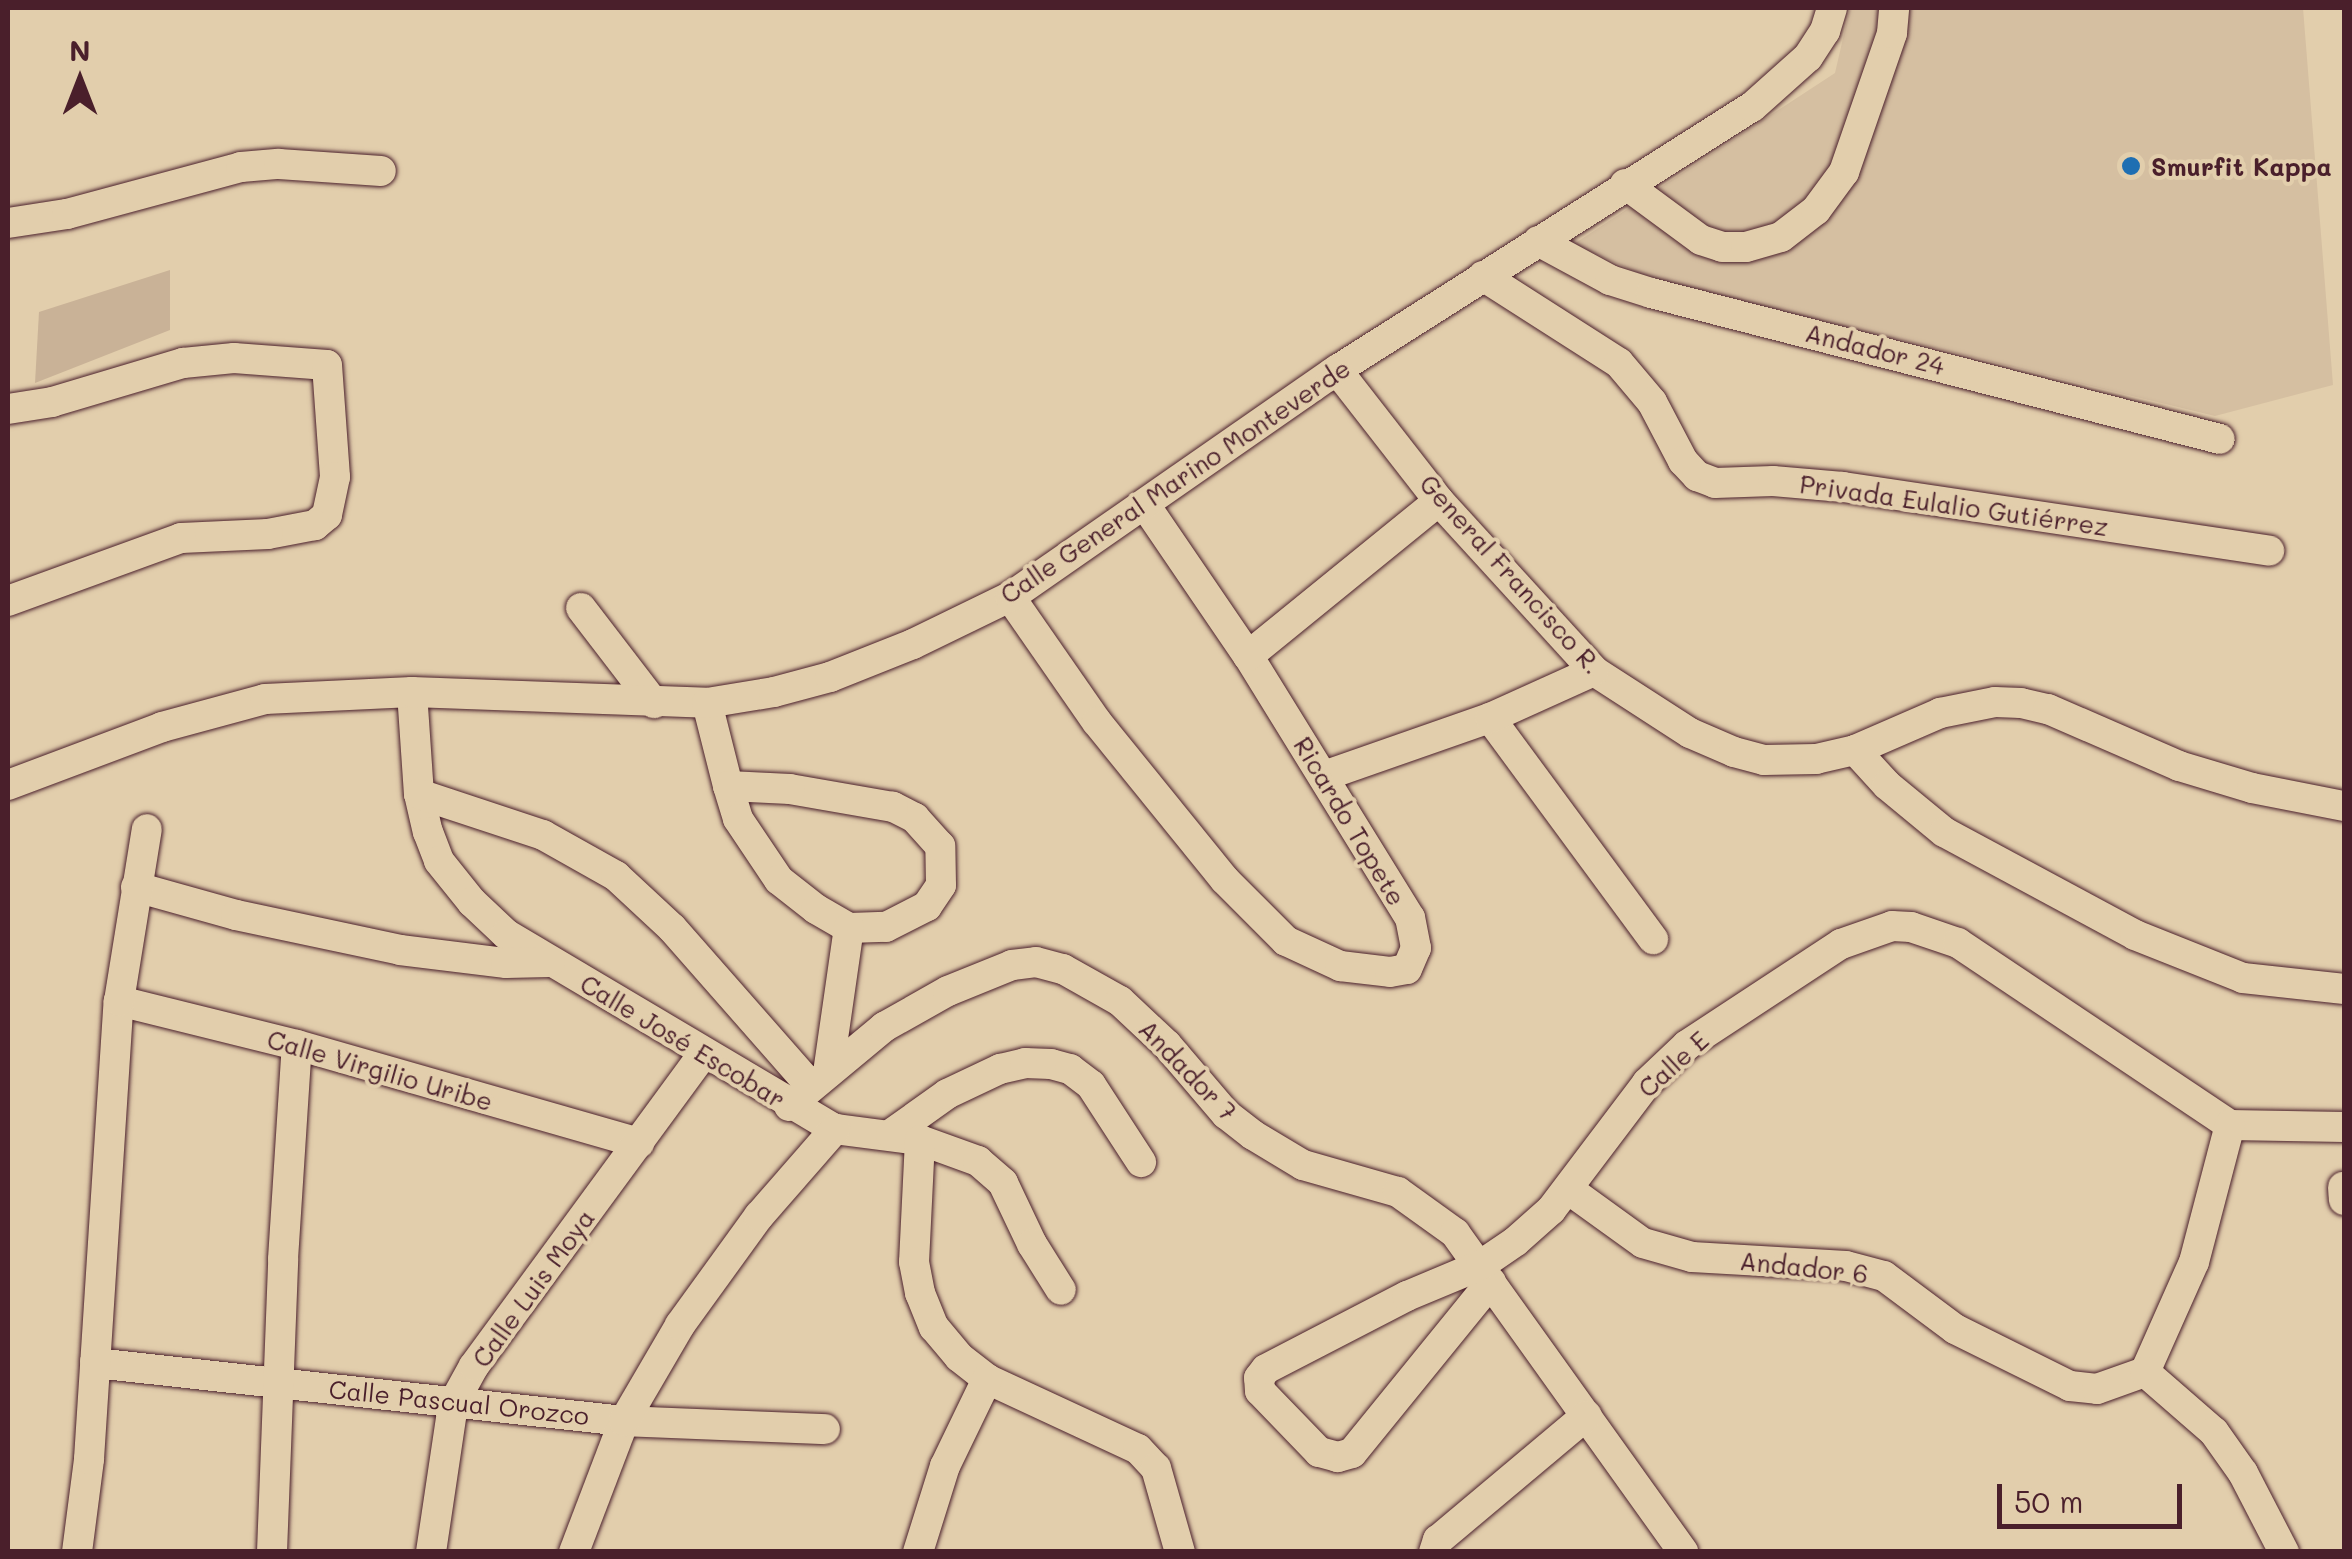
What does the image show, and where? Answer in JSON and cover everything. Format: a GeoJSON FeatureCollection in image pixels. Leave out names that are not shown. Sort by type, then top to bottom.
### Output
{"type":"FeatureCollection","features":[{"type":"Feature","properties":{"kind":"street","name":"Calle General Marino Monteverde"},"geometry":{"type":"LineString","coordinates":[[11,773],[265,699],[412,692],[707,703],[774,692],[830,677],[1010,597],[1337,370],[1624,184],[1752,107],[1808,58],[1825,31],[1832,8]]}},
{"type":"Feature","properties":{"kind":"street"},"geometry":{"type":"LineString","coordinates":[[1624,184],[1701,240],[1722,247],[1746,247],[1782,237],[1816,210],[1844,172],[1867,117],[1892,33],[1894,8]]}},
{"type":"Feature","properties":{"kind":"street"},"geometry":{"type":"LineString","coordinates":[[8,223],[68,214],[241,167],[280,164],[381,170]]}},
{"type":"Feature","properties":{"kind":"street","name":"Andador 24"},"geometry":{"type":"LineString","coordinates":[[1538,240],[1610,280],[1651,293],[2220,439]]}},
{"type":"Feature","properties":{"kind":"street","name":"Privada Eulalio Gutiérrez"},"geometry":{"type":"LineString","coordinates":[[1483,276],[1619,363],[1652,402],[1683,461],[1697,476],[1715,483],[1773,481],[1842,487],[2270,551]]}},
{"type":"Feature","properties":{"kind":"street"},"geometry":{"type":"LineString","coordinates":[[8,409],[52,402],[183,363],[234,358],[327,365],[334,496],[327,515],[316,524],[268,534],[181,538],[8,601]]}},
{"type":"Feature","properties":{"kind":"street","name":"General Francisco R."},"geometry":{"type":"LineString","coordinates":[[1337,370],[1439,502],[1594,670],[1690,733],[1734,752],[1786,762],[1855,750],[1940,713],[1995,702],[2021,703],[2048,709],[2179,766],[2252,788],[2344,806]]}},
{"type":"Feature","properties":{"kind":"street"},"geometry":{"type":"LineString","coordinates":[[1248,656],[1439,502]]}},
{"type":"Feature","properties":{"kind":"street","name":"Ricardo Topete"},"geometry":{"type":"LineString","coordinates":[[1010,597],[1108,736],[1225,880],[1286,941],[1340,966],[1390,972],[1407,968],[1416,948],[1410,918],[1248,656],[1145,505]]}},
{"type":"Feature","properties":{"kind":"street"},"geometry":{"type":"LineString","coordinates":[[581,608],[654,703]]}},
{"type":"Feature","properties":{"kind":"street"},"geometry":{"type":"LineString","coordinates":[[1324,776],[1490,718],[1594,670]]}},
{"type":"Feature","properties":{"kind":"street","name":"Calle José Escobar"},"geometry":{"type":"LineString","coordinates":[[412,692],[419,794],[440,861],[472,902],[506,934],[704,1053],[809,1088],[834,1129],[906,1137],[978,1161],[1003,1182],[1032,1244],[1061,1290]]}},
{"type":"Feature","properties":{"kind":"street"},"geometry":{"type":"LineString","coordinates":[[707,703],[728,786],[746,834],[780,880],[849,928],[886,926],[927,906],[940,885],[940,846],[928,830],[893,807],[863,800],[728,786]]}},
{"type":"Feature","properties":{"kind":"street"},"geometry":{"type":"LineString","coordinates":[[1490,718],[1653,939]]}},
{"type":"Feature","properties":{"kind":"street"},"geometry":{"type":"LineString","coordinates":[[1855,750],[1887,785],[1944,832],[2135,935],[2243,978],[2344,989]]}},
{"type":"Feature","properties":{"kind":"street"},"geometry":{"type":"LineString","coordinates":[[419,794],[543,835],[616,876],[672,928],[809,1088]]}},
{"type":"Feature","properties":{"kind":"street"},"geometry":{"type":"LineString","coordinates":[[77,1552],[95,1363],[119,1002],[147,830]]}},
{"type":"Feature","properties":{"kind":"street"},"geometry":{"type":"LineString","coordinates":[[136,887],[254,919],[400,950],[506,963],[552,962]]}},
{"type":"Feature","properties":{"kind":"street","name":"Calle E"},"geometry":{"type":"LineString","coordinates":[[1486,1274],[1568,1189],[1646,1083],[1687,1046],[1841,944],[1874,930],[1911,926],[1958,943],[2230,1125]]}},
{"type":"Feature","properties":{"kind":"street"},"geometry":{"type":"LineString","coordinates":[[809,1088],[849,928]]}},
{"type":"Feature","properties":{"kind":"street","name":"Andador 7"},"geometry":{"type":"LineString","coordinates":[[809,1088],[884,1026],[948,991],[1012,965],[1050,964],[1120,1002],[1167,1045],[1226,1114],[1252,1135],[1303,1165],[1398,1192],[1455,1233],[1682,1552]]}},
{"type":"Feature","properties":{"kind":"street","name":"Calle Virgilio Uribe"},"geometry":{"type":"LineString","coordinates":[[119,1002],[298,1045],[639,1144]]}},
{"type":"Feature","properties":{"kind":"street"},"geometry":{"type":"LineString","coordinates":[[272,1552],[276,1520],[277,1380],[298,1045]]}},
{"type":"Feature","properties":{"kind":"street","name":"Calle Luis Moya"},"geometry":{"type":"LineString","coordinates":[[430,1552],[453,1404],[474,1366],[704,1053]]}},
{"type":"Feature","properties":{"kind":"street"},"geometry":{"type":"LineString","coordinates":[[1141,1162],[1091,1086],[1070,1068],[1051,1064],[1024,1063],[1000,1069],[946,1094],[906,1137],[920,1293],[934,1327],[987,1379],[1138,1449],[1156,1468],[1180,1552]]}},
{"type":"Feature","properties":{"kind":"street"},"geometry":{"type":"LineString","coordinates":[[2284,1552],[2243,1473],[2214,1432],[2146,1372],[2194,1262],[2230,1125],[2344,1127]]}},
{"type":"Feature","properties":{"kind":"street"},"geometry":{"type":"LineString","coordinates":[[574,1552],[624,1421],[718,1268],[834,1129]]}},
{"type":"Feature","properties":{"kind":"street","name":"Andador 6"},"geometry":{"type":"LineString","coordinates":[[1568,1189],[1643,1243],[1692,1256],[1846,1266],[1884,1276],[1955,1329],[2022,1366],[2070,1386],[2097,1389],[2146,1372]]}},
{"type":"Feature","properties":{"kind":"street"},"geometry":{"type":"LineString","coordinates":[[1486,1274],[1352,1453],[1329,1455],[1304,1441],[1260,1391],[1261,1373],[1406,1296],[1486,1274]]}},
{"type":"Feature","properties":{"kind":"street","name":"Calle Pascual Orozco"},"geometry":{"type":"LineString","coordinates":[[95,1363],[624,1421],[825,1429]]}},
{"type":"Feature","properties":{"kind":"street"},"geometry":{"type":"LineString","coordinates":[[918,1552],[945,1466],[987,1379]]}},
{"type":"Feature","properties":{"kind":"street"},"geometry":{"type":"LineString","coordinates":[[1434,1552],[1438,1540],[1588,1415]]}},
{"type":"Feature","properties":{"kind":"shaded area"},"geometry":{"type":"Polygon","coordinates":[[[1850,8],[2303,8],[2333,385],[2215,416],[1654,280],[1574,244],[1835,73],[1850,8]]]}},
{"type":"Feature","properties":{"kind":"shaded area"},"geometry":{"type":"Polygon","coordinates":[[[170,270],[170,330],[35,383],[39,312],[170,270]]]}},
{"type":"Feature","properties":{"kind":"place","name":"Smurfit Kappa"},"geometry":{"type":"Point","coordinates":[2131,166]}}]}
